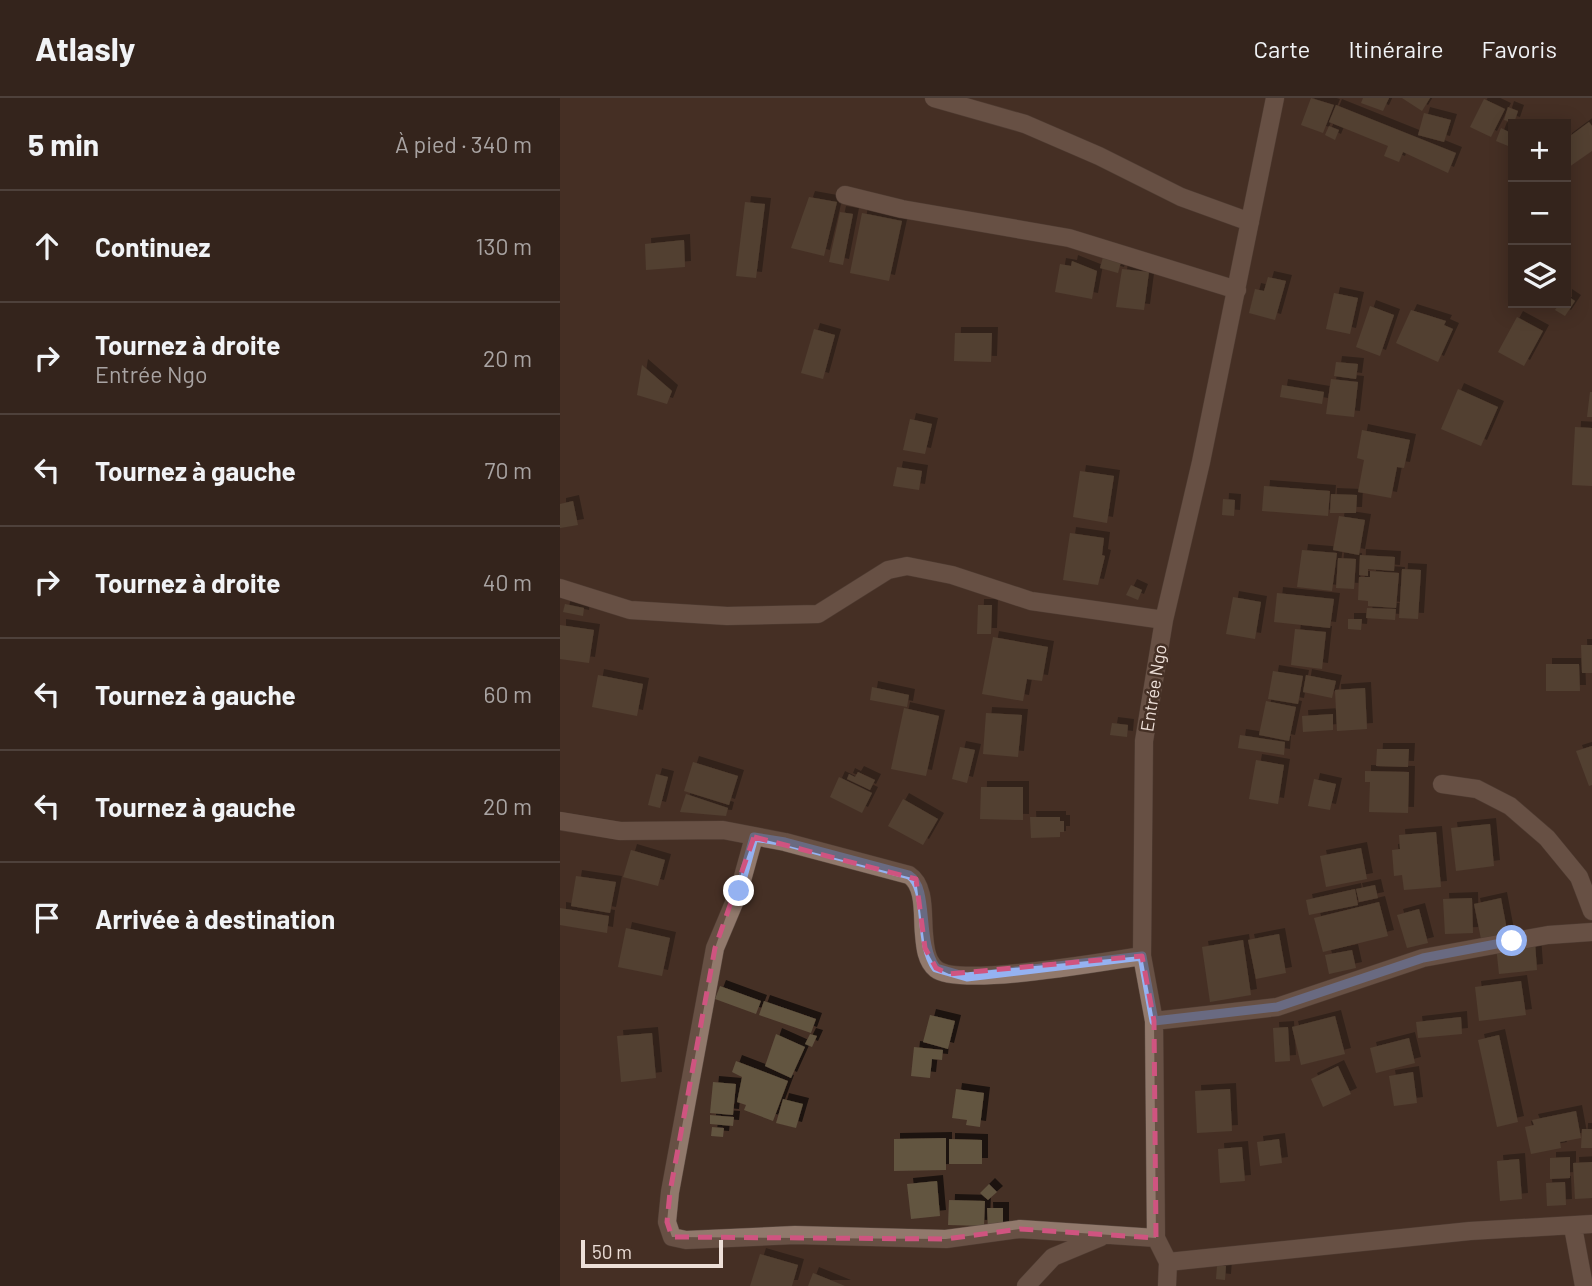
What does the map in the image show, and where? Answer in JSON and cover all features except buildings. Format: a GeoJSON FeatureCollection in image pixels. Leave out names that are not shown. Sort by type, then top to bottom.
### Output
{"type":"FeatureCollection","features":[{"type":"Feature","properties":{"kind":"street"},"geometry":{"type":"LineString","coordinates":[[934,98],[1024,124],[1099,156],[1181,197],[1250,222]]}},
{"type":"Feature","properties":{"kind":"street","name":"Entrée Ngo"},"geometry":{"type":"LineString","coordinates":[[1167,1286],[1168,1262],[1156,1238],[1154,1021],[1142,956],[1144,741],[1164,620],[1237,290],[1275,98]]}},
{"type":"Feature","properties":{"kind":"street"},"geometry":{"type":"LineString","coordinates":[[845,195],[902,209],[1069,238],[1237,290]]}},
{"type":"Feature","properties":{"kind":"street"},"geometry":{"type":"LineString","coordinates":[[560,588],[630,610],[727,616],[818,614],[888,570],[907,566],[953,575],[1031,601],[1164,620]]}},
{"type":"Feature","properties":{"kind":"street"},"geometry":{"type":"LineString","coordinates":[[1442,784],[1477,789],[1510,806],[1547,838],[1580,877],[1592,911]]}},
{"type":"Feature","properties":{"kind":"street"},"geometry":{"type":"LineString","coordinates":[[560,821],[620,831],[723,830],[785,842],[916,879],[920,886],[925,948],[936,968],[949,974],[967,977],[1000,974],[1142,956]]}},
{"type":"Feature","properties":{"kind":"street"},"geometry":{"type":"LineString","coordinates":[[754,837],[739,891],[715,948],[670,1192],[667,1222],[672,1237],[686,1240],[794,1235],[946,1239],[1020,1229],[1156,1238]]}},
{"type":"Feature","properties":{"kind":"street"},"geometry":{"type":"LineString","coordinates":[[1154,1021],[1277,1007],[1423,958],[1548,935],[1592,932]]}},
{"type":"Feature","properties":{"kind":"street"},"geometry":{"type":"LineString","coordinates":[[1168,1262],[1470,1231],[1592,1224]]}},
{"type":"Feature","properties":{"kind":"street"},"geometry":{"type":"LineString","coordinates":[[1573,1227],[1584,1286]]}},
{"type":"Feature","properties":{"kind":"street"},"geometry":{"type":"LineString","coordinates":[[1026,1286],[1053,1257],[1104,1236]]}},
{"type":"Feature","properties":{"kind":"highlighted area"},"geometry":{"type":"Polygon","coordinates":[[[754,837],[916,879],[925,948],[936,968],[949,974],[1142,956],[1154,1021],[1156,1238],[1020,1229],[946,1239],[672,1237],[667,1222],[670,1192],[715,948],[754,837]]]}},
{"type":"Feature","properties":{"kind":"route"},"geometry":{"type":"LineString","coordinates":[[739,891],[754,837],[785,842],[866,866],[909,875],[916,879],[920,886],[925,948],[936,968],[949,974],[967,977],[1142,956],[1154,1021],[1277,1007],[1423,958],[1512,941]]}}]}
